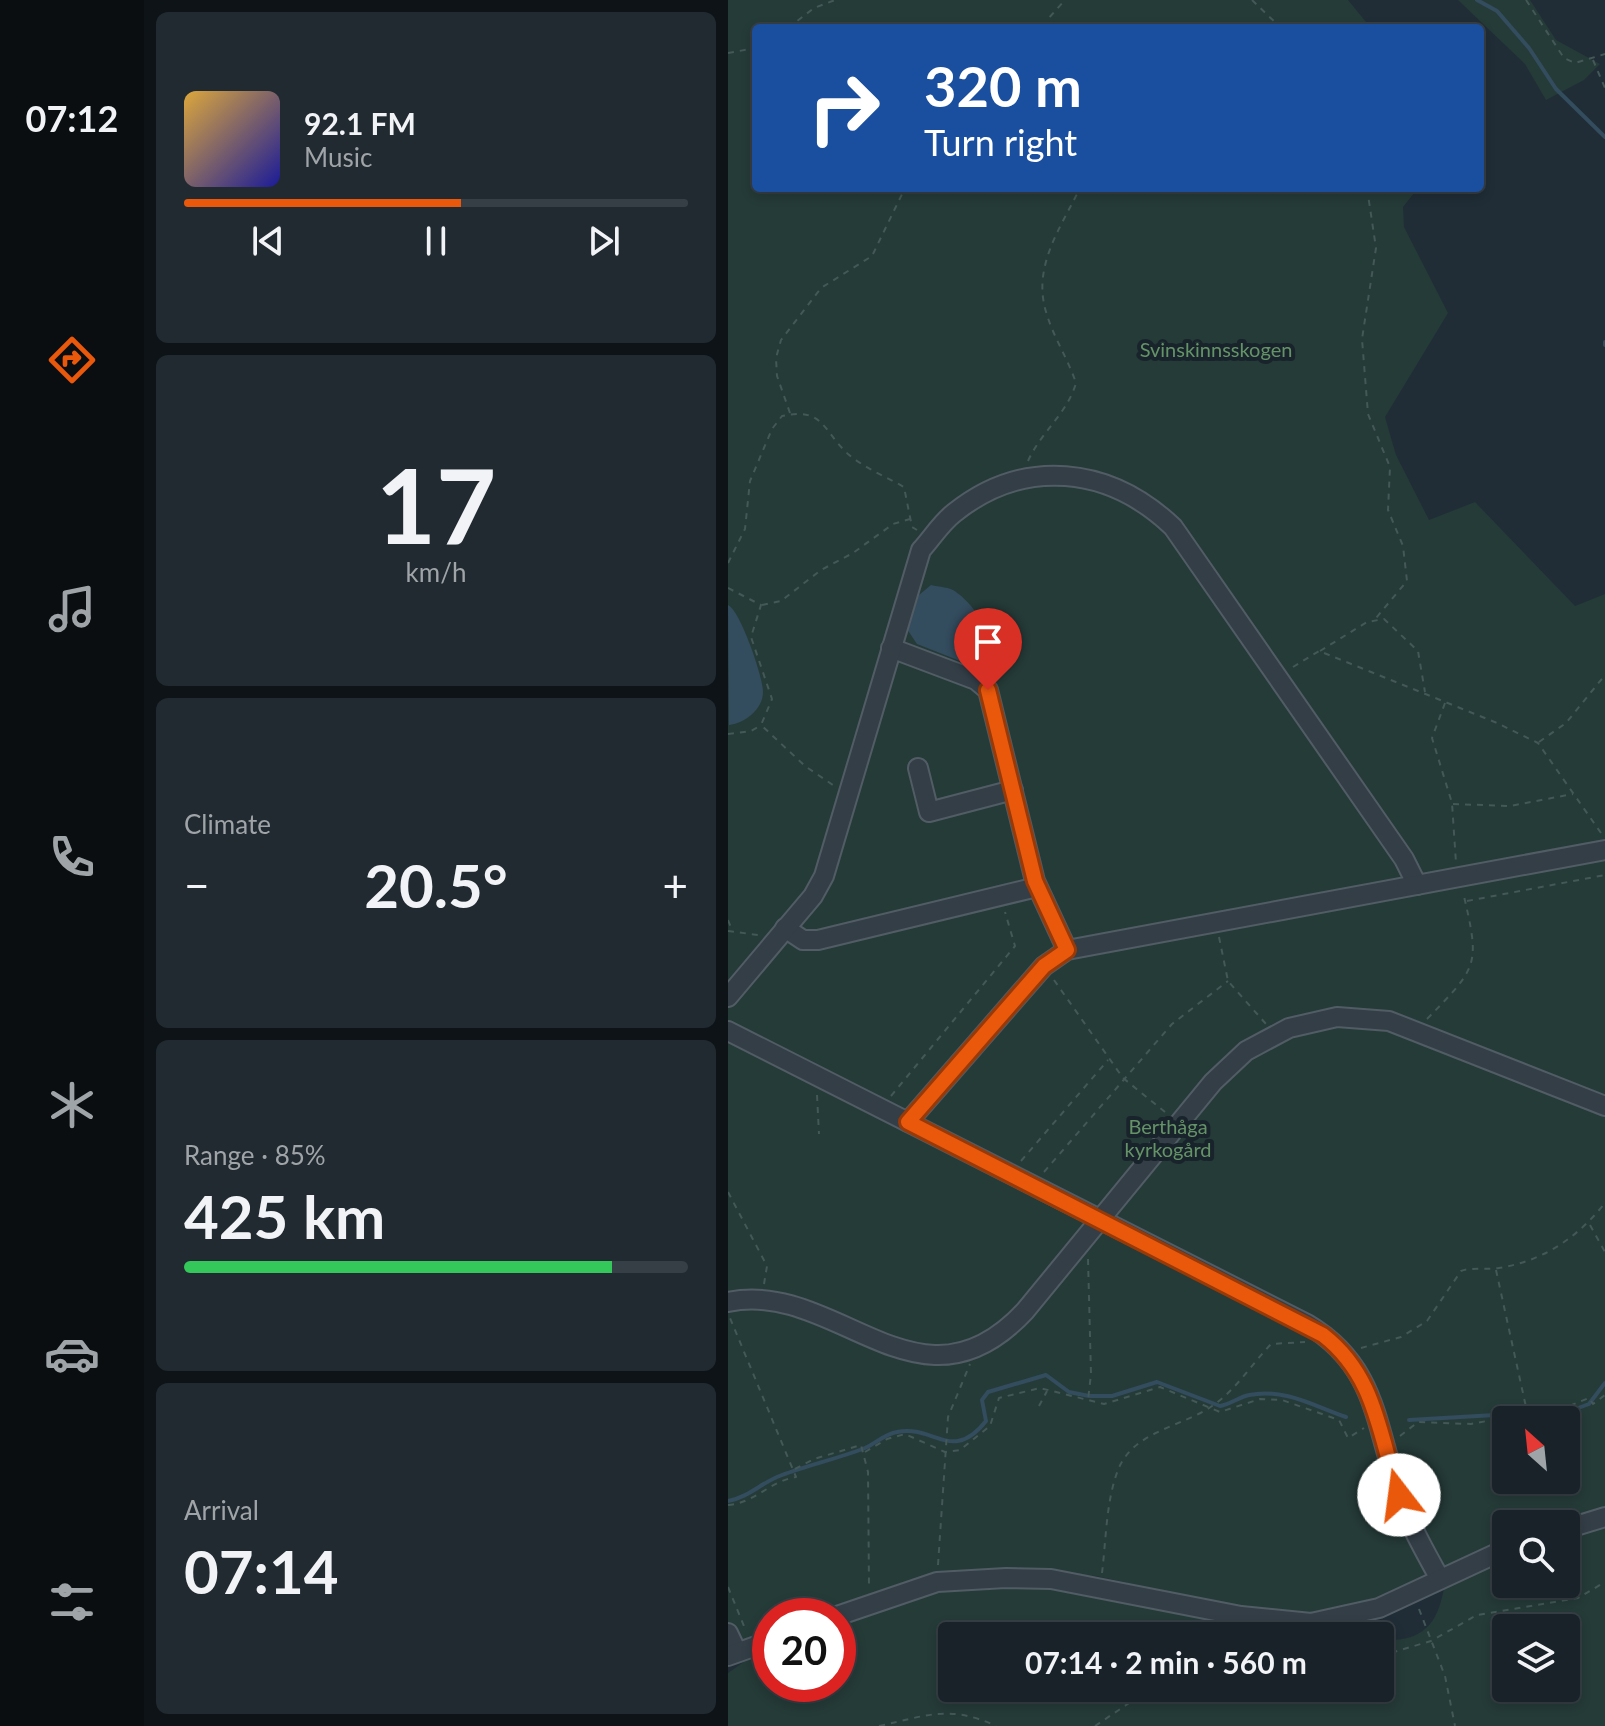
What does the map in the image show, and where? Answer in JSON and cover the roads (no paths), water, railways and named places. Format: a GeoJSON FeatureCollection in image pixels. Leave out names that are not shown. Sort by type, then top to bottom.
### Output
{"type":"FeatureCollection","features":[{"type":"Feature","properties":{"kind":"lane"},"geometry":{"type":"LineString","coordinates":[[728,997],[813,896],[824,876],[917,559],[951,516],[979,495],[1022,477],[1069,477],[1106,485],[1132,495],[1160,514],[1178,534],[1278,675],[1404,859],[1417,885]]}},
{"type":"Feature","properties":{"kind":"lane"},"geometry":{"type":"LineString","coordinates":[[891,648],[985,686],[993,707],[1037,887],[1067,950]]}},
{"type":"Feature","properties":{"kind":"lane"},"geometry":{"type":"LineString","coordinates":[[918,768],[929,812],[1013,790]]}},
{"type":"Feature","properties":{"kind":"lane"},"geometry":{"type":"LineString","coordinates":[[908,1122],[1044,966],[1067,950],[1605,850]]}},
{"type":"Feature","properties":{"kind":"lane"},"geometry":{"type":"LineString","coordinates":[[780,933],[803,940],[818,940],[1037,887]]}},
{"type":"Feature","properties":{"kind":"lane"},"geometry":{"type":"LineString","coordinates":[[728,1302],[759,1299],[801,1309],[905,1352],[946,1355],[981,1346],[1019,1318],[1231,1064],[1275,1034],[1308,1022],[1354,1017],[1381,1019],[1605,1106]]}},
{"type":"Feature","properties":{"kind":"lane"},"geometry":{"type":"LineString","coordinates":[[728,1031],[1307,1324],[1328,1339],[1347,1357],[1371,1397],[1399,1495],[1440,1579]]}},
{"type":"Feature","properties":{"kind":"lane"},"geometry":{"type":"LineString","coordinates":[[1580,1525],[1605,1517]]}},
{"type":"Feature","properties":{"kind":"lane"},"geometry":{"type":"LineString","coordinates":[[856,1609],[937,1582],[1051,1579],[1100,1586],[1241,1616],[1311,1623],[1349,1617],[1413,1593],[1492,1555]]}},
{"type":"Feature","properties":{"kind":"lane"},"geometry":{"type":"LineString","coordinates":[[728,1633],[747,1649]]}},
{"type":"Feature","properties":{"kind":"water"},"geometry":{"type":"Polygon","coordinates":[[[931,585],[956,592],[979,617],[987,639],[987,649],[973,666],[917,644],[907,629],[919,595],[931,585]]]}},
{"type":"Feature","properties":{"kind":"water"},"geometry":{"type":"Polygon","coordinates":[[[728,605],[739,619],[750,645],[763,692],[760,704],[752,714],[729,725],[728,605]]]}},
{"type":"Feature","properties":{"kind":"waterway"},"geometry":{"type":"LineString","coordinates":[[1477,0],[1497,11],[1529,48],[1556,89],[1605,137]]}},
{"type":"Feature","properties":{"kind":"waterway"},"geometry":{"type":"LineString","coordinates":[[728,1501],[748,1494],[777,1477],[865,1448],[893,1433],[910,1431],[943,1440],[963,1440],[986,1421],[982,1400],[988,1392],[1046,1375],[1069,1392],[1089,1396],[1112,1396],[1157,1382],[1220,1406],[1249,1395],[1275,1394],[1299,1399],[1346,1417]]}},
{"type":"Feature","properties":{"kind":"waterway"},"geometry":{"type":"LineString","coordinates":[[1409,1420],[1512,1414],[1554,1417],[1589,1404],[1605,1383]]}},
{"type":"Feature","properties":{"kind":"park label","name":"Svinskinnsskogen"},"geometry":{"type":"Point","coordinates":[1216,350]}},
{"type":"Feature","properties":{"kind":"park label","name":"Berthåga kyrkogård"},"geometry":{"type":"Point","coordinates":[1168,1138]}}]}
